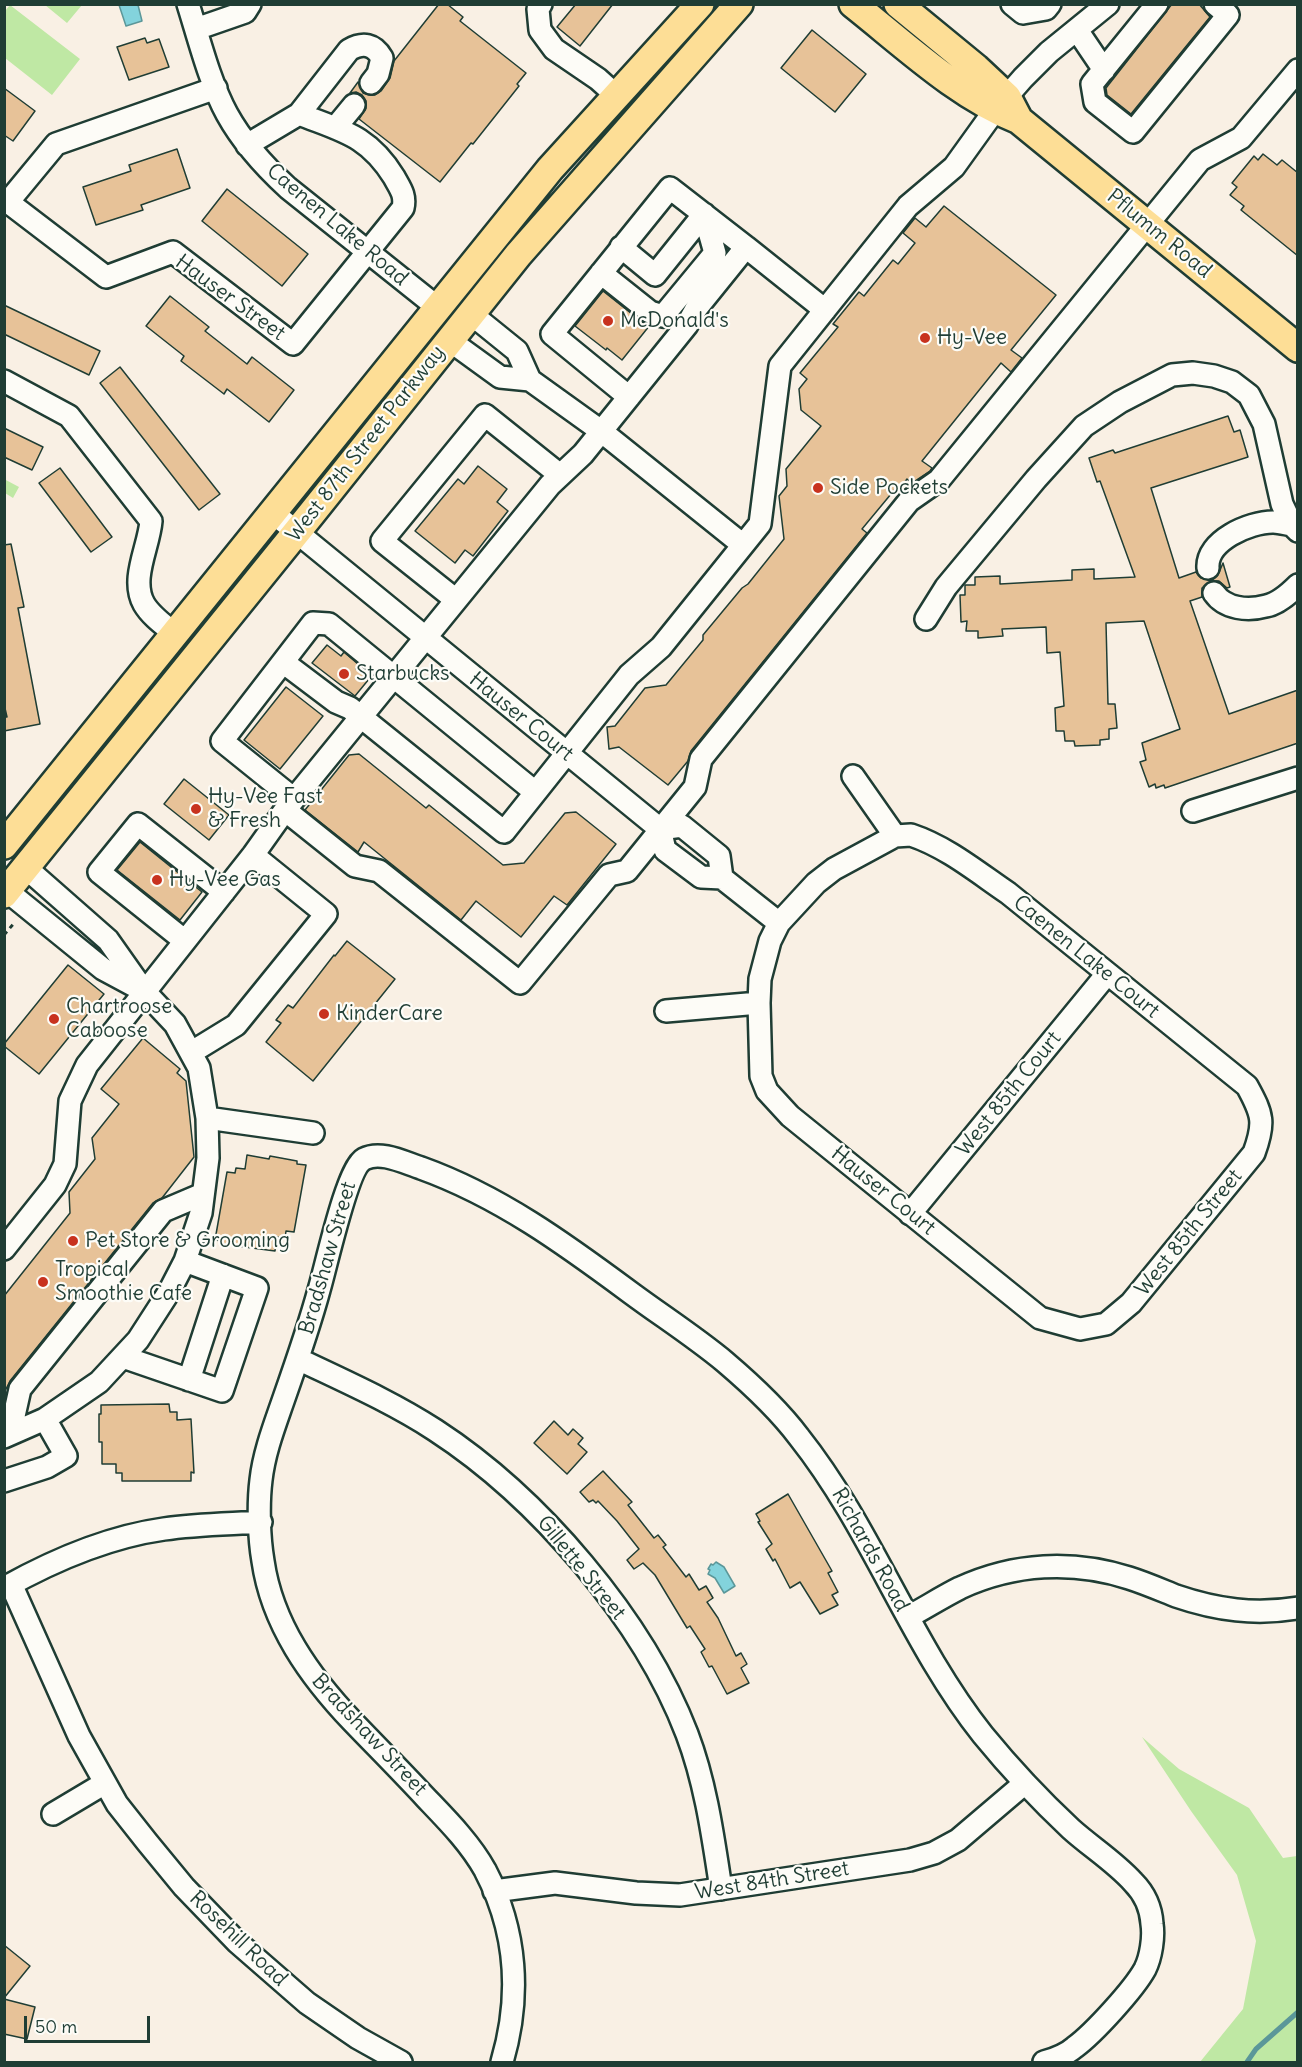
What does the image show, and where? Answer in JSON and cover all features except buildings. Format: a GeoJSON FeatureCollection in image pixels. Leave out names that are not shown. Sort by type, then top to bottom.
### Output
{"type":"FeatureCollection","features":[{"type":"Feature","properties":{"kind":"main road","name":"West 87th Street Parkway"},"geometry":{"type":"LineString","coordinates":[[4,845],[550,169],[618,97],[700,4]]}},
{"type":"Feature","properties":{"kind":"main road","name":"West 87th Street Parkway"},"geometry":{"type":"LineString","coordinates":[[6,892],[470,314],[571,192],[739,4]]}},
{"type":"Feature","properties":{"kind":"main road"},"geometry":{"type":"LineString","coordinates":[[853,4],[953,83],[1007,109]]}},
{"type":"Feature","properties":{"kind":"main road"},"geometry":{"type":"LineString","coordinates":[[898,4],[976,68],[1007,109]]}},
{"type":"Feature","properties":{"kind":"main road","name":"Pflumm Road"},"geometry":{"type":"LineString","coordinates":[[1007,109],[1298,348]]}},
{"type":"Feature","properties":{"kind":"main road"},"geometry":{"type":"LineString","coordinates":[[6,892],[8,871],[14,853],[99,748],[98,729]]}},
{"type":"Feature","properties":{"kind":"street","name":"Caenen Lake Road"},"geometry":{"type":"LineString","coordinates":[[188,4],[226,112],[247,145],[288,188],[437,307]]}},
{"type":"Feature","properties":{"kind":"street"},"geometry":{"type":"LineString","coordinates":[[196,30],[245,12],[250,4]]}},
{"type":"Feature","properties":{"kind":"street"},"geometry":{"type":"LineString","coordinates":[[541,4],[538,9],[540,30],[554,49],[598,79],[618,97]]}},
{"type":"Feature","properties":{"kind":"street"},"geometry":{"type":"LineString","coordinates":[[1017,9],[1046,9],[1050,4]]}},
{"type":"Feature","properties":{"kind":"street"},"geometry":{"type":"LineString","coordinates":[[283,662],[336,702],[356,712],[504,832],[629,675],[661,647],[760,524],[780,366],[908,206],[954,167],[1007,109],[1049,52],[1108,4]]}},
{"type":"Feature","properties":{"kind":"street"},"geometry":{"type":"LineString","coordinates":[[1157,4],[1092,84],[1095,102],[1133,132],[1221,10]]}},
{"type":"Feature","properties":{"kind":"street"},"geometry":{"type":"LineString","coordinates":[[1077,30],[1104,70]]}},
{"type":"Feature","properties":{"kind":"street"},"geometry":{"type":"LineString","coordinates":[[247,145],[299,114],[349,50],[357,45],[372,46],[382,58],[378,74],[371,82]]}},
{"type":"Feature","properties":{"kind":"street"},"geometry":{"type":"LineString","coordinates":[[535,792],[329,624],[313,623],[222,741],[355,866],[379,871],[520,983],[609,875],[627,872],[695,787],[701,759],[909,501],[939,480],[1200,160],[1241,138],[1298,70]]}},
{"type":"Feature","properties":{"kind":"street"},"geometry":{"type":"LineString","coordinates":[[6,200],[56,144],[216,88]]}},
{"type":"Feature","properties":{"kind":"street"},"geometry":{"type":"LineString","coordinates":[[335,128],[354,105]]}},
{"type":"Feature","properties":{"kind":"street"},"geometry":{"type":"LineString","coordinates":[[299,114],[362,140],[375,151],[402,192],[405,201],[403,208],[367,251]]}},
{"type":"Feature","properties":{"kind":"street"},"geometry":{"type":"LineString","coordinates":[[629,397],[552,334],[670,188],[825,310]]}},
{"type":"Feature","properties":{"kind":"street","name":"Hauser Street"},"geometry":{"type":"LineString","coordinates":[[6,200],[106,277],[173,252],[293,344],[367,251]]}},
{"type":"Feature","properties":{"kind":"street"},"geometry":{"type":"LineString","coordinates":[[621,247],[656,275],[704,214]]}},
{"type":"Feature","properties":{"kind":"street"},"geometry":{"type":"LineString","coordinates":[[601,273],[650,312],[663,316],[715,253],[704,214]]}},
{"type":"Feature","properties":{"kind":"street"},"geometry":{"type":"LineString","coordinates":[[4,1249],[56,1185],[65,1164],[70,1101],[87,1065],[253,855],[356,712],[393,677],[550,485],[584,454],[746,247]]}},
{"type":"Feature","properties":{"kind":"street"},"geometry":{"type":"LineString","coordinates":[[470,314],[516,351],[530,381]]}},
{"type":"Feature","properties":{"kind":"street"},"geometry":{"type":"LineString","coordinates":[[449,340],[500,377],[530,381],[602,430],[743,545]]}},
{"type":"Feature","properties":{"kind":"street"},"geometry":{"type":"LineString","coordinates":[[926,620],[946,587],[1036,479],[1084,426],[1120,402],[1172,375],[1193,373],[1214,376],[1232,382],[1249,395],[1264,424],[1282,504],[1295,528]]}},
{"type":"Feature","properties":{"kind":"street"},"geometry":{"type":"LineString","coordinates":[[4,381],[69,416],[151,521],[140,571],[140,590],[144,604],[174,634]]}},
{"type":"Feature","properties":{"kind":"street"},"geometry":{"type":"LineString","coordinates":[[456,600],[382,541],[484,415],[560,475]]}},
{"type":"Feature","properties":{"kind":"street","name":"Hauser Court"},"geometry":{"type":"LineString","coordinates":[[272,513],[660,829],[665,850],[701,877],[722,878],[779,923],[770,941],[760,979],[761,1076],[767,1091],[790,1116],[1040,1318],[1080,1329]]}},
{"type":"Feature","properties":{"kind":"street"},"geometry":{"type":"LineString","coordinates":[[1208,568],[1207,563],[1214,549],[1230,535],[1254,524],[1273,522],[1295,528]]}},
{"type":"Feature","properties":{"kind":"street"},"geometry":{"type":"LineString","coordinates":[[1214,592],[1217,598],[1234,608],[1267,606],[1298,585]]}},
{"type":"Feature","properties":{"kind":"street"},"geometry":{"type":"LineString","coordinates":[[335,630],[318,634],[301,659],[345,698],[356,712]]}},
{"type":"Feature","properties":{"kind":"street"},"geometry":{"type":"LineString","coordinates":[[779,923],[816,883],[834,869],[895,836],[853,776]]}},
{"type":"Feature","properties":{"kind":"street"},"geometry":{"type":"LineString","coordinates":[[1193,811],[1298,778]]}},
{"type":"Feature","properties":{"kind":"street"},"geometry":{"type":"LineString","coordinates":[[185,941],[99,872],[138,824],[224,892]]}},
{"type":"Feature","properties":{"kind":"street"},"geometry":{"type":"LineString","coordinates":[[660,829],[682,826],[719,856],[722,878]]}},
{"type":"Feature","properties":{"kind":"street","name":"Caenen Lake Court"},"geometry":{"type":"LineString","coordinates":[[895,836],[911,835],[929,841],[1008,893],[1247,1086],[1258,1107]]}},
{"type":"Feature","properties":{"kind":"street"},"geometry":{"type":"LineString","coordinates":[[192,1052],[236,1025],[326,914],[253,855]]}},
{"type":"Feature","properties":{"kind":"street"},"geometry":{"type":"LineString","coordinates":[[8,1436],[45,1419],[99,1382],[138,1340],[185,1261],[201,1212],[208,1158],[207,1118],[201,1078],[192,1052],[175,1024],[144,991],[108,940],[25,867]]}},
{"type":"Feature","properties":{"kind":"street"},"geometry":{"type":"LineString","coordinates":[[6,892],[103,969],[144,991]]}},
{"type":"Feature","properties":{"kind":"street","name":"West 85th Court"},"geometry":{"type":"LineString","coordinates":[[910,1214],[1107,974]]}},
{"type":"Feature","properties":{"kind":"street"},"geometry":{"type":"LineString","coordinates":[[666,1011],[759,1003]]}},
{"type":"Feature","properties":{"kind":"street","name":"West 85th Street"},"geometry":{"type":"LineString","coordinates":[[1080,1329],[1106,1324],[1131,1303],[1254,1154],[1262,1131],[1258,1107]]}},
{"type":"Feature","properties":{"kind":"street"},"geometry":{"type":"LineString","coordinates":[[207,1118],[313,1133]]}},
{"type":"Feature","properties":{"kind":"street","name":"Richards Road"},"geometry":{"type":"LineString","coordinates":[[364,1159],[387,1156],[446,1178],[509,1209],[558,1240],[721,1359],[761,1394],[804,1443],[836,1487],[908,1617],[968,1715],[1025,1783],[1069,1827],[1136,1884],[1147,1902],[1153,1927],[1148,1964],[1133,1986],[1076,2047],[1057,2058],[1044,2062]]}},
{"type":"Feature","properties":{"kind":"street","name":"Bradshaw Street"},"geometry":{"type":"LineString","coordinates":[[364,1159],[354,1170],[346,1192],[319,1292],[267,1450],[260,1484],[262,1557],[266,1580],[279,1617],[299,1656],[324,1692],[446,1818],[484,1869],[505,1919],[514,1971],[514,2010],[502,2062]]}},
{"type":"Feature","properties":{"kind":"street"},"geometry":{"type":"LineString","coordinates":[[8,1436],[20,1389],[163,1211],[203,1194]]}},
{"type":"Feature","properties":{"kind":"street"},"geometry":{"type":"LineString","coordinates":[[123,1357],[222,1391],[257,1288],[185,1261]]}},
{"type":"Feature","properties":{"kind":"street"},"geometry":{"type":"LineString","coordinates":[[189,1380],[223,1275]]}},
{"type":"Feature","properties":{"kind":"street","name":"Gillette Street"},"geometry":{"type":"LineString","coordinates":[[298,1359],[379,1397],[435,1429],[479,1461],[519,1495],[562,1540],[598,1583],[641,1643],[665,1684],[687,1734],[703,1783],[721,1889]]}},
{"type":"Feature","properties":{"kind":"street"},"geometry":{"type":"LineString","coordinates":[[4,1481],[47,1467],[66,1456],[45,1419]]}},
{"type":"Feature","properties":{"kind":"street","name":"Rosehill Road"},"geometry":{"type":"LineString","coordinates":[[261,1522],[164,1528],[117,1539],[71,1554],[8,1586],[79,1736],[117,1804],[184,1887],[237,1942],[307,2003],[358,2038],[401,2062]]}},
{"type":"Feature","properties":{"kind":"street"},"geometry":{"type":"LineString","coordinates":[[908,1617],[961,1588],[996,1575],[1033,1567],[1065,1566],[1102,1570],[1121,1575],[1179,1597],[1218,1608],[1271,1612],[1298,1608]]}},
{"type":"Feature","properties":{"kind":"street"},"geometry":{"type":"LineString","coordinates":[[53,1814],[105,1783]]}},
{"type":"Feature","properties":{"kind":"street","name":"West 84th Street"},"geometry":{"type":"LineString","coordinates":[[494,1891],[555,1883],[680,1895],[910,1860],[934,1853],[958,1840],[1025,1783]]}},
{"type":"Feature","properties":{"kind":"path"},"geometry":{"type":"LineString","coordinates":[[4,935],[16,920]]}},
{"type":"Feature","properties":{"kind":"green space"},"geometry":{"type":"Polygon","coordinates":[[[10,5],[80,59],[52,95],[5,58],[5,11],[10,5]]]}},
{"type":"Feature","properties":{"kind":"green space"},"geometry":{"type":"Polygon","coordinates":[[[45,5],[82,5],[67,23],[45,5]]]}},
{"type":"Feature","properties":{"kind":"green space"},"geometry":{"type":"Polygon","coordinates":[[[4,479],[19,487],[13,498],[5,493],[4,479]]]}},
{"type":"Feature","properties":{"kind":"green space"},"geometry":{"type":"Polygon","coordinates":[[[1142,1737],[1179,1769],[1249,1808],[1283,1858],[1297,1856],[1297,2062],[1200,2062],[1243,2009],[1256,1941],[1237,1875],[1142,1737]]]}},
{"type":"Feature","properties":{"kind":"water"},"geometry":{"type":"Polygon","coordinates":[[[119,5],[138,5],[142,21],[126,26],[119,5]]]}},
{"type":"Feature","properties":{"kind":"water"},"geometry":{"type":"Polygon","coordinates":[[[716,1562],[724,1567],[735,1586],[724,1593],[715,1578],[708,1574],[711,1564],[716,1562]]]}},
{"type":"Feature","properties":{"kind":"waterway"},"geometry":{"type":"LineString","coordinates":[[1247,2062],[1256,2049],[1298,2012]]}},
{"type":"Feature","properties":{"kind":"place","name":"McDonald's"},"geometry":{"type":"Point","coordinates":[608,321]}},
{"type":"Feature","properties":{"kind":"place","name":"Hy-Vee"},"geometry":{"type":"Point","coordinates":[925,338]}},
{"type":"Feature","properties":{"kind":"place","name":"Side Pockets"},"geometry":{"type":"Point","coordinates":[818,488]}},
{"type":"Feature","properties":{"kind":"place","name":"Starbucks"},"geometry":{"type":"Point","coordinates":[344,674]}},
{"type":"Feature","properties":{"kind":"place","name":"Hy-Vee Fast & Fresh"},"geometry":{"type":"Point","coordinates":[196,809]}},
{"type":"Feature","properties":{"kind":"place","name":"Hy-Vee Gas"},"geometry":{"type":"Point","coordinates":[157,880]}},
{"type":"Feature","properties":{"kind":"place","name":"KinderCare"},"geometry":{"type":"Point","coordinates":[324,1014]}},
{"type":"Feature","properties":{"kind":"place","name":"Chartroose Caboose"},"geometry":{"type":"Point","coordinates":[54,1019]}},
{"type":"Feature","properties":{"kind":"place","name":"Pet Store & Grooming"},"geometry":{"type":"Point","coordinates":[73,1241]}},
{"type":"Feature","properties":{"kind":"place","name":"Tropical Smoothie Cafe"},"geometry":{"type":"Point","coordinates":[43,1282]}}]}
